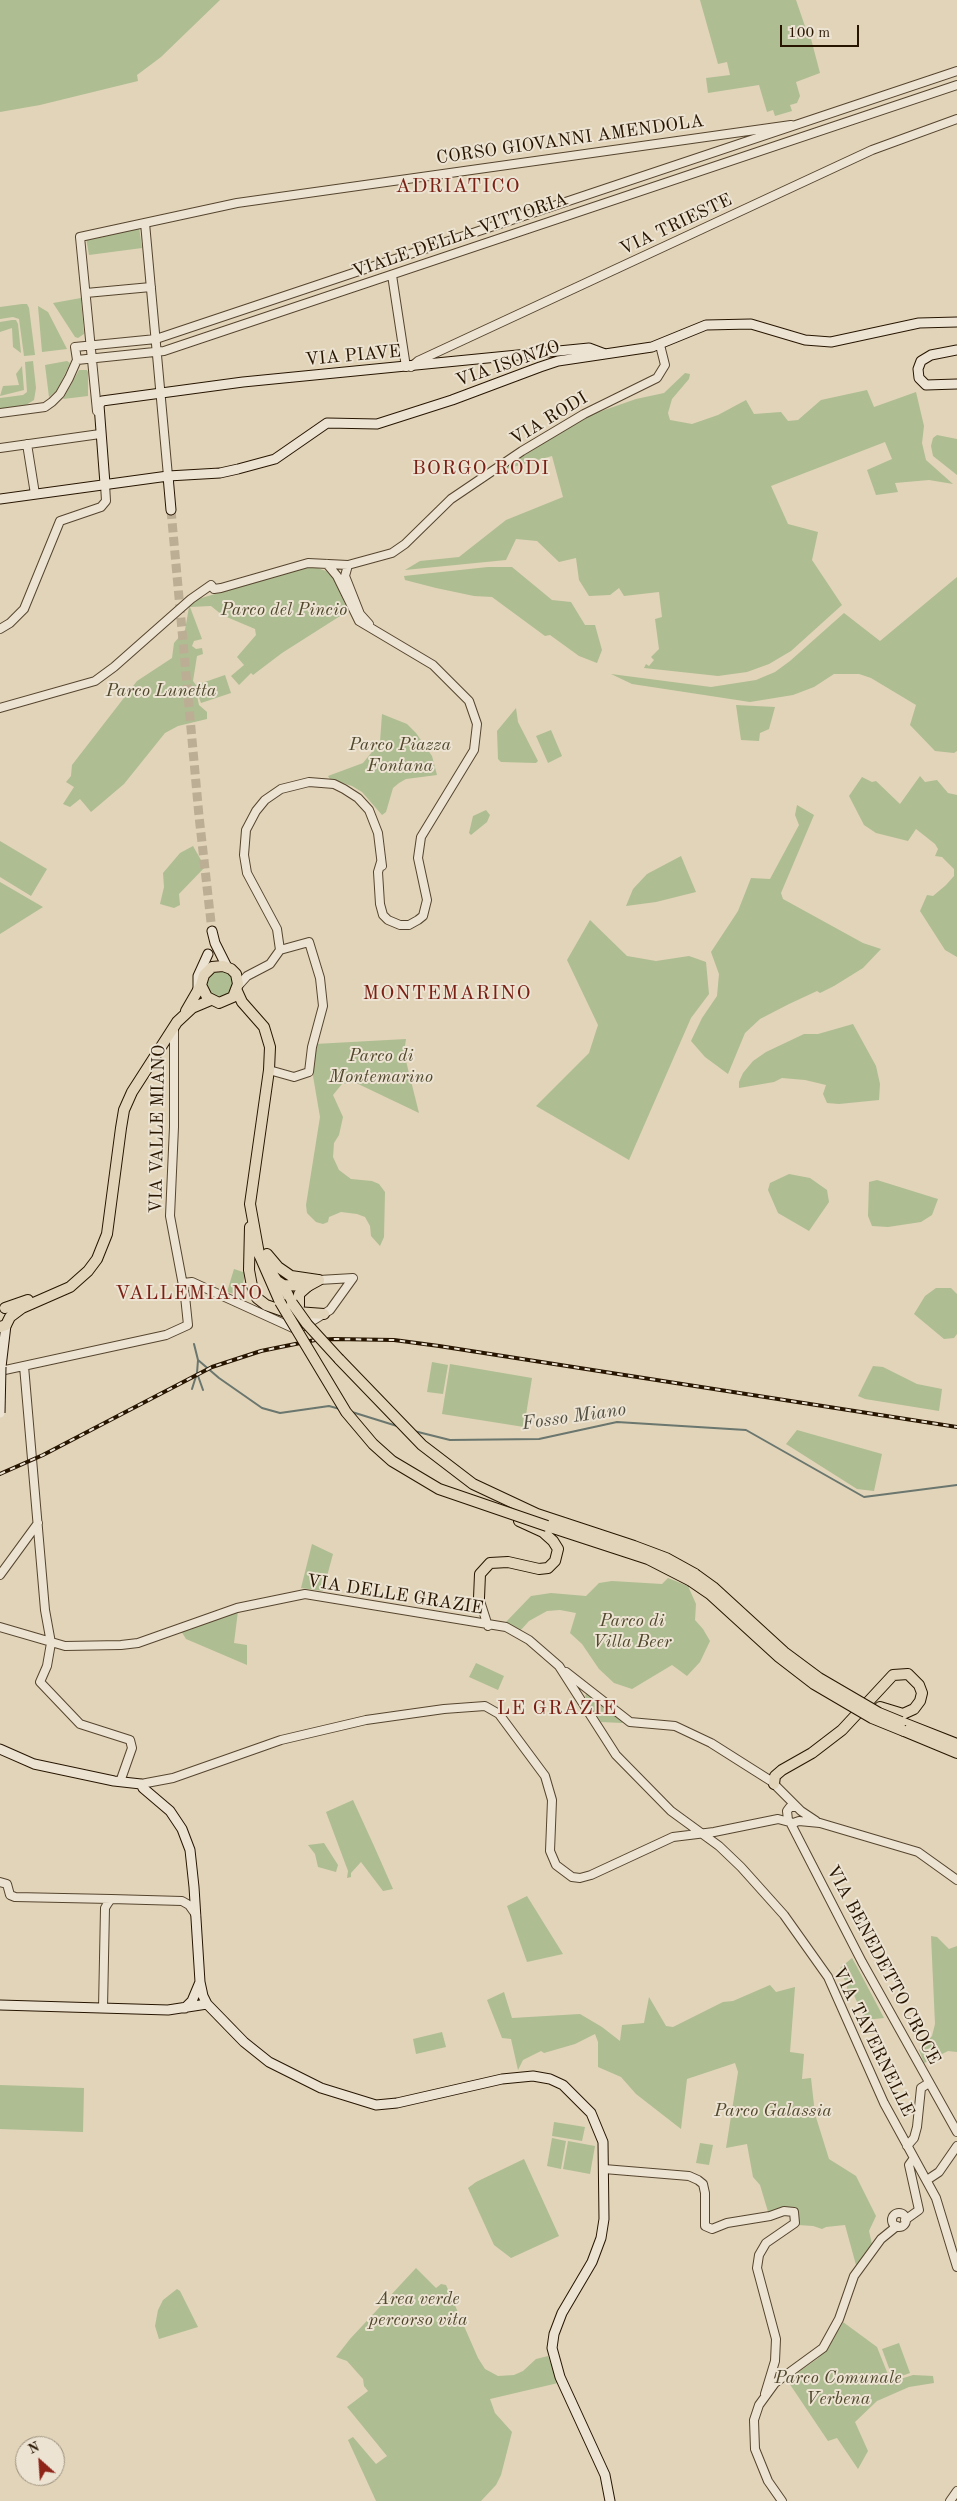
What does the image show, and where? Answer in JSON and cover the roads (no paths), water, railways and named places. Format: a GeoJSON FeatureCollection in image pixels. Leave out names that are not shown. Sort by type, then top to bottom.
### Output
{"type":"FeatureCollection","features":[{"type":"Feature","properties":{"kind":"main road"},"geometry":{"type":"LineString","coordinates":[[660,345],[706,325],[722,323],[751,324],[805,340],[831,342],[920,323],[957,322]]}},
{"type":"Feature","properties":{"kind":"main road","name":"VIA PIAVE"},"geometry":{"type":"LineString","coordinates":[[99,400],[243,382],[589,352],[607,354],[660,345]]}},
{"type":"Feature","properties":{"kind":"main road"},"geometry":{"type":"LineString","coordinates":[[957,350],[931,355],[921,361],[918,369],[919,378],[926,385],[957,384]]}},
{"type":"Feature","properties":{"kind":"main road","name":"VIA ISONZO"},"geometry":{"type":"LineString","coordinates":[[0,499],[156,477],[220,473],[265,462],[286,453],[327,423],[378,424],[452,400],[540,366],[589,352]]}},
{"type":"Feature","properties":{"kind":"main road"},"geometry":{"type":"LineString","coordinates":[[99,400],[104,484]]}},
{"type":"Feature","properties":{"kind":"main road"},"geometry":{"type":"LineString","coordinates":[[168,476],[171,510]]}},
{"type":"Feature","properties":{"kind":"main road"},"geometry":{"type":"LineString","coordinates":[[156,477],[164,483],[169,493]]}},
{"type":"Feature","properties":{"kind":"main road"},"geometry":{"type":"LineString","coordinates":[[0,1414],[4,1320],[21,1306],[47,1297],[75,1283],[97,1259],[108,1234],[124,1110],[143,1073],[200,988],[206,972],[212,933],[230,969],[242,1002],[259,1020],[268,1036],[271,1055],[251,1192],[249,1270],[252,1286],[257,1298],[266,1305],[283,1311],[324,1314]]}},
{"type":"Feature","properties":{"kind":"main road"},"geometry":{"type":"LineString","coordinates":[[208,954],[198,976],[200,988],[204,994],[211,1000],[223,1002],[259,1020]]}},
{"type":"Feature","properties":{"kind":"main road"},"geometry":{"type":"LineString","coordinates":[[206,972],[217,966],[230,969]]}},
{"type":"Feature","properties":{"kind":"main road"},"geometry":{"type":"LineString","coordinates":[[223,1002],[233,997],[238,988]]}},
{"type":"Feature","properties":{"kind":"main road"},"geometry":{"type":"LineString","coordinates":[[183,1015],[192,1008],[211,1000]]}},
{"type":"Feature","properties":{"kind":"main road"},"geometry":{"type":"LineString","coordinates":[[251,1218],[280,1302],[346,1412],[373,1444],[409,1473],[431,1485],[548,1531],[648,1559],[713,1587],[784,1652],[826,1682],[902,1727],[930,1742],[957,1753]]}},
{"type":"Feature","properties":{"kind":"main road"},"geometry":{"type":"LineString","coordinates":[[263,1254],[292,1276],[319,1280]]}},
{"type":"Feature","properties":{"kind":"main road"},"geometry":{"type":"LineString","coordinates":[[263,1254],[277,1281],[283,1285],[307,1324],[392,1416],[441,1461],[473,1484],[537,1514],[666,1558],[693,1577],[779,1657],[814,1684],[872,1718],[957,1744]]}},
{"type":"Feature","properties":{"kind":"main road"},"geometry":{"type":"LineString","coordinates":[[296,1304],[299,1294],[319,1280]]}},
{"type":"Feature","properties":{"kind":"main road"},"geometry":{"type":"LineString","coordinates":[[283,1285],[308,1286]]}},
{"type":"Feature","properties":{"kind":"main road"},"geometry":{"type":"LineString","coordinates":[[0,1346],[1,1365]]}},
{"type":"Feature","properties":{"kind":"main road"},"geometry":{"type":"LineString","coordinates":[[479,1593],[480,1574],[486,1565],[495,1562],[508,1562],[539,1569],[548,1568],[555,1561],[558,1554],[548,1531]]}},
{"type":"Feature","properties":{"kind":"main road"},"geometry":{"type":"LineString","coordinates":[[774,1784],[774,1778],[779,1772],[824,1745],[842,1730],[894,1675],[908,1674],[919,1685],[922,1693],[920,1701],[914,1709],[903,1714],[880,1707],[826,1682]]}},
{"type":"Feature","properties":{"kind":"main road"},"geometry":{"type":"LineString","coordinates":[[0,1749],[34,1764],[120,1782],[141,1784],[143,1788],[170,1811],[178,1821],[187,1840],[192,1864],[200,1982],[207,2004],[244,2042],[269,2062],[321,2088],[368,2104],[397,2103],[516,2077],[533,2076],[550,2080],[572,2092],[591,2113],[603,2142],[604,2219],[601,2238],[592,2262],[562,2313],[554,2334],[552,2348],[560,2377],[605,2476],[610,2501]]}},
{"type":"Feature","properties":{"kind":"main road"},"geometry":{"type":"LineString","coordinates":[[185,2008],[192,2001],[200,1982]]}},
{"type":"Feature","properties":{"kind":"main road"},"geometry":{"type":"LineString","coordinates":[[0,2010],[5,2005],[168,2010],[207,2004]]}},
{"type":"Feature","properties":{"kind":"street","name":"CORSO GIOVANNI AMENDOLA"},"geometry":{"type":"LineString","coordinates":[[145,223],[237,203],[378,182],[767,131],[791,126],[957,71]]}},
{"type":"Feature","properties":{"kind":"street","name":"VIALE DELLA VITTORIA"},"geometry":{"type":"LineString","coordinates":[[76,360],[157,352],[214,335],[957,85]]}},
{"type":"Feature","properties":{"kind":"street","name":"VIA TRIESTE"},"geometry":{"type":"LineString","coordinates":[[408,367],[872,150],[957,119]]}},
{"type":"Feature","properties":{"kind":"street","name":"VIALE DELLA VITTORIA"},"geometry":{"type":"LineString","coordinates":[[75,347],[156,339],[767,131]]}},
{"type":"Feature","properties":{"kind":"street"},"geometry":{"type":"LineString","coordinates":[[767,131],[772,148]]}},
{"type":"Feature","properties":{"kind":"street"},"geometry":{"type":"LineString","coordinates":[[99,400],[80,237],[145,223],[168,476]]}},
{"type":"Feature","properties":{"kind":"street"},"geometry":{"type":"LineString","coordinates":[[392,275],[408,367]]}},
{"type":"Feature","properties":{"kind":"street"},"geometry":{"type":"LineString","coordinates":[[86,293],[151,287]]}},
{"type":"Feature","properties":{"kind":"street"},"geometry":{"type":"LineString","coordinates":[[0,413],[45,407],[60,394],[76,360],[75,347],[91,332]]}},
{"type":"Feature","properties":{"kind":"street","name":"VIA RODI"},"geometry":{"type":"LineString","coordinates":[[0,708],[95,681],[114,667],[190,599],[211,585],[214,589],[221,588],[308,563],[348,565],[392,553],[406,544],[451,499],[522,451],[584,414],[658,378],[666,366],[660,345]]}},
{"type":"Feature","properties":{"kind":"street"},"geometry":{"type":"LineString","coordinates":[[0,448],[100,438]]}},
{"type":"Feature","properties":{"kind":"street"},"geometry":{"type":"LineString","coordinates":[[28,444],[34,494]]}},
{"type":"Feature","properties":{"kind":"street"},"geometry":{"type":"LineString","coordinates":[[0,628],[10,624],[24,609],[57,526],[68,518],[101,507],[106,501],[104,484]]}},
{"type":"Feature","properties":{"kind":"street"},"geometry":{"type":"LineString","coordinates":[[328,564],[345,576],[360,614],[370,626]]}},
{"type":"Feature","properties":{"kind":"street"},"geometry":{"type":"LineString","coordinates":[[280,950],[277,929],[244,855],[246,830],[256,811],[265,800],[276,791],[309,782],[334,784],[358,798],[369,810],[378,833],[383,873],[380,880],[380,904],[388,920],[400,925],[409,925],[423,916],[427,900],[418,858],[421,836],[470,756],[476,742],[477,729],[474,712],[464,694],[433,665],[356,617],[337,576],[328,564]]}},
{"type":"Feature","properties":{"kind":"street"},"geometry":{"type":"LineString","coordinates":[[345,576],[348,565]]}},
{"type":"Feature","properties":{"kind":"street"},"geometry":{"type":"LineString","coordinates":[[238,988],[243,978],[270,964],[280,950],[309,942],[320,978],[322,1006],[312,1047],[310,1072],[294,1077],[269,1070]]}},
{"type":"Feature","properties":{"kind":"street"},"geometry":{"type":"LineString","coordinates":[[230,969],[259,970]]}},
{"type":"Feature","properties":{"kind":"street","name":"VIA VALLE MIANO"},"geometry":{"type":"LineString","coordinates":[[24,1366],[116,1347],[185,1328],[189,1321],[170,1216],[174,1127],[174,1027]]}},
{"type":"Feature","properties":{"kind":"street"},"geometry":{"type":"LineString","coordinates":[[183,1283],[192,1282],[293,1328],[304,1326],[324,1314],[335,1304],[353,1278],[319,1280]]}},
{"type":"Feature","properties":{"kind":"street"},"geometry":{"type":"LineString","coordinates":[[1,1365],[24,1366],[45,1610],[51,1643],[47,1666],[40,1682],[80,1724],[130,1740],[132,1748],[120,1782]]}},
{"type":"Feature","properties":{"kind":"street"},"geometry":{"type":"LineString","coordinates":[[0,1574],[38,1523]]}},
{"type":"Feature","properties":{"kind":"street"},"geometry":{"type":"LineString","coordinates":[[479,1593],[488,1626]]}},
{"type":"Feature","properties":{"kind":"street","name":"VIA DELLE GRAZIE"},"geometry":{"type":"LineString","coordinates":[[0,1627],[51,1643],[77,1647],[138,1642],[237,1608],[298,1594],[488,1626],[506,1627],[529,1640],[559,1666],[616,1754],[671,1810],[702,1834]]}},
{"type":"Feature","properties":{"kind":"street"},"geometry":{"type":"LineString","coordinates":[[559,1666],[630,1722],[668,1724],[688,1731],[711,1743],[774,1784],[799,1809],[820,1823]]}},
{"type":"Feature","properties":{"kind":"street"},"geometry":{"type":"LineString","coordinates":[[141,1784],[173,1778],[281,1740],[366,1720],[444,1709],[485,1706],[499,1714],[546,1776],[552,1800],[550,1851],[556,1865],[568,1875],[576,1878],[586,1877],[673,1837],[702,1834],[771,1820],[820,1823],[918,1852],[957,1880]]}},
{"type":"Feature","properties":{"kind":"street"},"geometry":{"type":"LineString","coordinates":[[794,1821],[787,1811],[790,1807],[799,1809]]}},
{"type":"Feature","properties":{"kind":"street"},"geometry":{"type":"LineString","coordinates":[[794,1821],[799,1809]]}},
{"type":"Feature","properties":{"kind":"street","name":"VIA BENEDETTO CROCE"},"geometry":{"type":"LineString","coordinates":[[794,1821],[800,1837],[862,1962],[956,2129]]}},
{"type":"Feature","properties":{"kind":"street","name":"VIA TAVERNELLE"},"geometry":{"type":"LineString","coordinates":[[702,1834],[736,1862],[777,1908],[828,1977],[884,2103],[927,2180],[945,2221],[957,2267]]}},
{"type":"Feature","properties":{"kind":"street"},"geometry":{"type":"LineString","coordinates":[[182,1901],[191,1894],[189,1869],[192,1864]]}},
{"type":"Feature","properties":{"kind":"street"},"geometry":{"type":"LineString","coordinates":[[0,1882],[7,1884],[10,1895],[15,1898],[182,1901],[190,1905],[196,1915]]}},
{"type":"Feature","properties":{"kind":"street"},"geometry":{"type":"LineString","coordinates":[[103,2008],[105,1908],[111,1899]]}},
{"type":"Feature","properties":{"kind":"street"},"geometry":{"type":"LineString","coordinates":[[907,2146],[914,2138],[917,2127],[921,2088],[929,2082]]}},
{"type":"Feature","properties":{"kind":"street"},"geometry":{"type":"LineString","coordinates":[[927,2180],[939,2172],[957,2146]]}},
{"type":"Feature","properties":{"kind":"street"},"geometry":{"type":"LineString","coordinates":[[886,2234],[897,2226],[903,2225],[905,2220],[919,2210],[909,2165],[914,2158]]}},
{"type":"Feature","properties":{"kind":"street"},"geometry":{"type":"LineString","coordinates":[[604,2169],[689,2176],[698,2180],[703,2184],[705,2193],[705,2226],[712,2229],[726,2223],[770,2216],[790,2210],[794,2212],[795,2223],[766,2243],[758,2255],[757,2268],[776,2339],[775,2361],[765,2394],[754,2420],[754,2449],[768,2481],[782,2501]]}},
{"type":"Feature","properties":{"kind":"street"},"geometry":{"type":"LineString","coordinates":[[765,2394],[826,2343],[838,2319],[854,2276],[886,2234],[892,2219],[898,2213],[903,2214],[905,2220]]}},
{"type":"Feature","properties":{"kind":"street"},"geometry":{"type":"LineString","coordinates":[[892,2219],[897,2226]]}},
{"type":"Feature","properties":{"kind":"street"},"geometry":{"type":"LineString","coordinates":[[775,2361],[778,2369],[786,2376]]}},
{"type":"Feature","properties":{"kind":"street"},"geometry":{"type":"LineString","coordinates":[[775,2384],[778,2369]]}},
{"type":"Feature","properties":{"kind":"street"},"geometry":{"type":"LineString","coordinates":[[771,2375],[775,2384]]}},
{"type":"Feature","properties":{"kind":"street"},"geometry":{"type":"LineString","coordinates":[[950,2501],[957,2491]]}},
{"type":"Feature","properties":{"kind":"waterway"},"geometry":{"type":"LineString","coordinates":[[192,1389],[197,1373],[198,1360],[194,1344]]}},
{"type":"Feature","properties":{"kind":"waterway","name":"Fosso Miano"},"geometry":{"type":"LineString","coordinates":[[198,1360],[219,1378],[262,1408],[280,1413],[329,1406],[340,1409]]}},
{"type":"Feature","properties":{"kind":"waterway"},"geometry":{"type":"LineString","coordinates":[[197,1373],[203,1390]]}},
{"type":"Feature","properties":{"kind":"waterway","name":"Fosso Miano"},"geometry":{"type":"LineString","coordinates":[[352,1412],[397,1426]]}},
{"type":"Feature","properties":{"kind":"waterway","name":"Fosso Miano"},"geometry":{"type":"LineString","coordinates":[[414,1431],[450,1440],[539,1439],[617,1422],[746,1430],[864,1497],[957,1485]]}},
{"type":"Feature","properties":{"kind":"tunnel"},"geometry":{"type":"LineString","coordinates":[[171,510],[199,816],[212,931]]}},
{"type":"Feature","properties":{"kind":"railway"},"geometry":{"type":"LineString","coordinates":[[0,1474],[43,1455],[212,1367],[261,1351],[315,1340],[334,1339],[394,1340],[439,1346],[957,1427]]}},
{"type":"Feature","properties":{"kind":"district","name":"ADRIATICO"},"geometry":{"type":"Point","coordinates":[458,187]}},
{"type":"Feature","properties":{"kind":"district","name":"BORGO RODI"},"geometry":{"type":"Point","coordinates":[481,469]}},
{"type":"Feature","properties":{"kind":"district","name":"MONTEMARINO"},"geometry":{"type":"Point","coordinates":[447,994]}},
{"type":"Feature","properties":{"kind":"district","name":"VALLEMIANO"},"geometry":{"type":"Point","coordinates":[189,1294]}},
{"type":"Feature","properties":{"kind":"district","name":"LE GRAZIE"},"geometry":{"type":"Point","coordinates":[557,1709]}},
{"type":"Feature","properties":{"kind":"park label","name":"Parco del Pincio"},"geometry":{"type":"Point","coordinates":[284,610]}},
{"type":"Feature","properties":{"kind":"park label","name":"Parco Lunetta"},"geometry":{"type":"Point","coordinates":[161,691]}},
{"type":"Feature","properties":{"kind":"park label","name":"Parco Piazza Fontana"},"geometry":{"type":"Point","coordinates":[400,755]}},
{"type":"Feature","properties":{"kind":"park label","name":"Parco di Montemarino"},"geometry":{"type":"Point","coordinates":[381,1066]}},
{"type":"Feature","properties":{"kind":"park label","name":"Parco di Villa Beer"},"geometry":{"type":"Point","coordinates":[632,1631]}},
{"type":"Feature","properties":{"kind":"park label","name":"Parco Galassia"},"geometry":{"type":"Point","coordinates":[773,2111]}},
{"type":"Feature","properties":{"kind":"park label","name":"Area verde percorso vita"},"geometry":{"type":"Point","coordinates":[418,2309]}},
{"type":"Feature","properties":{"kind":"park label","name":"Parco Comunale Verbena"},"geometry":{"type":"Point","coordinates":[838,2388]}}]}
